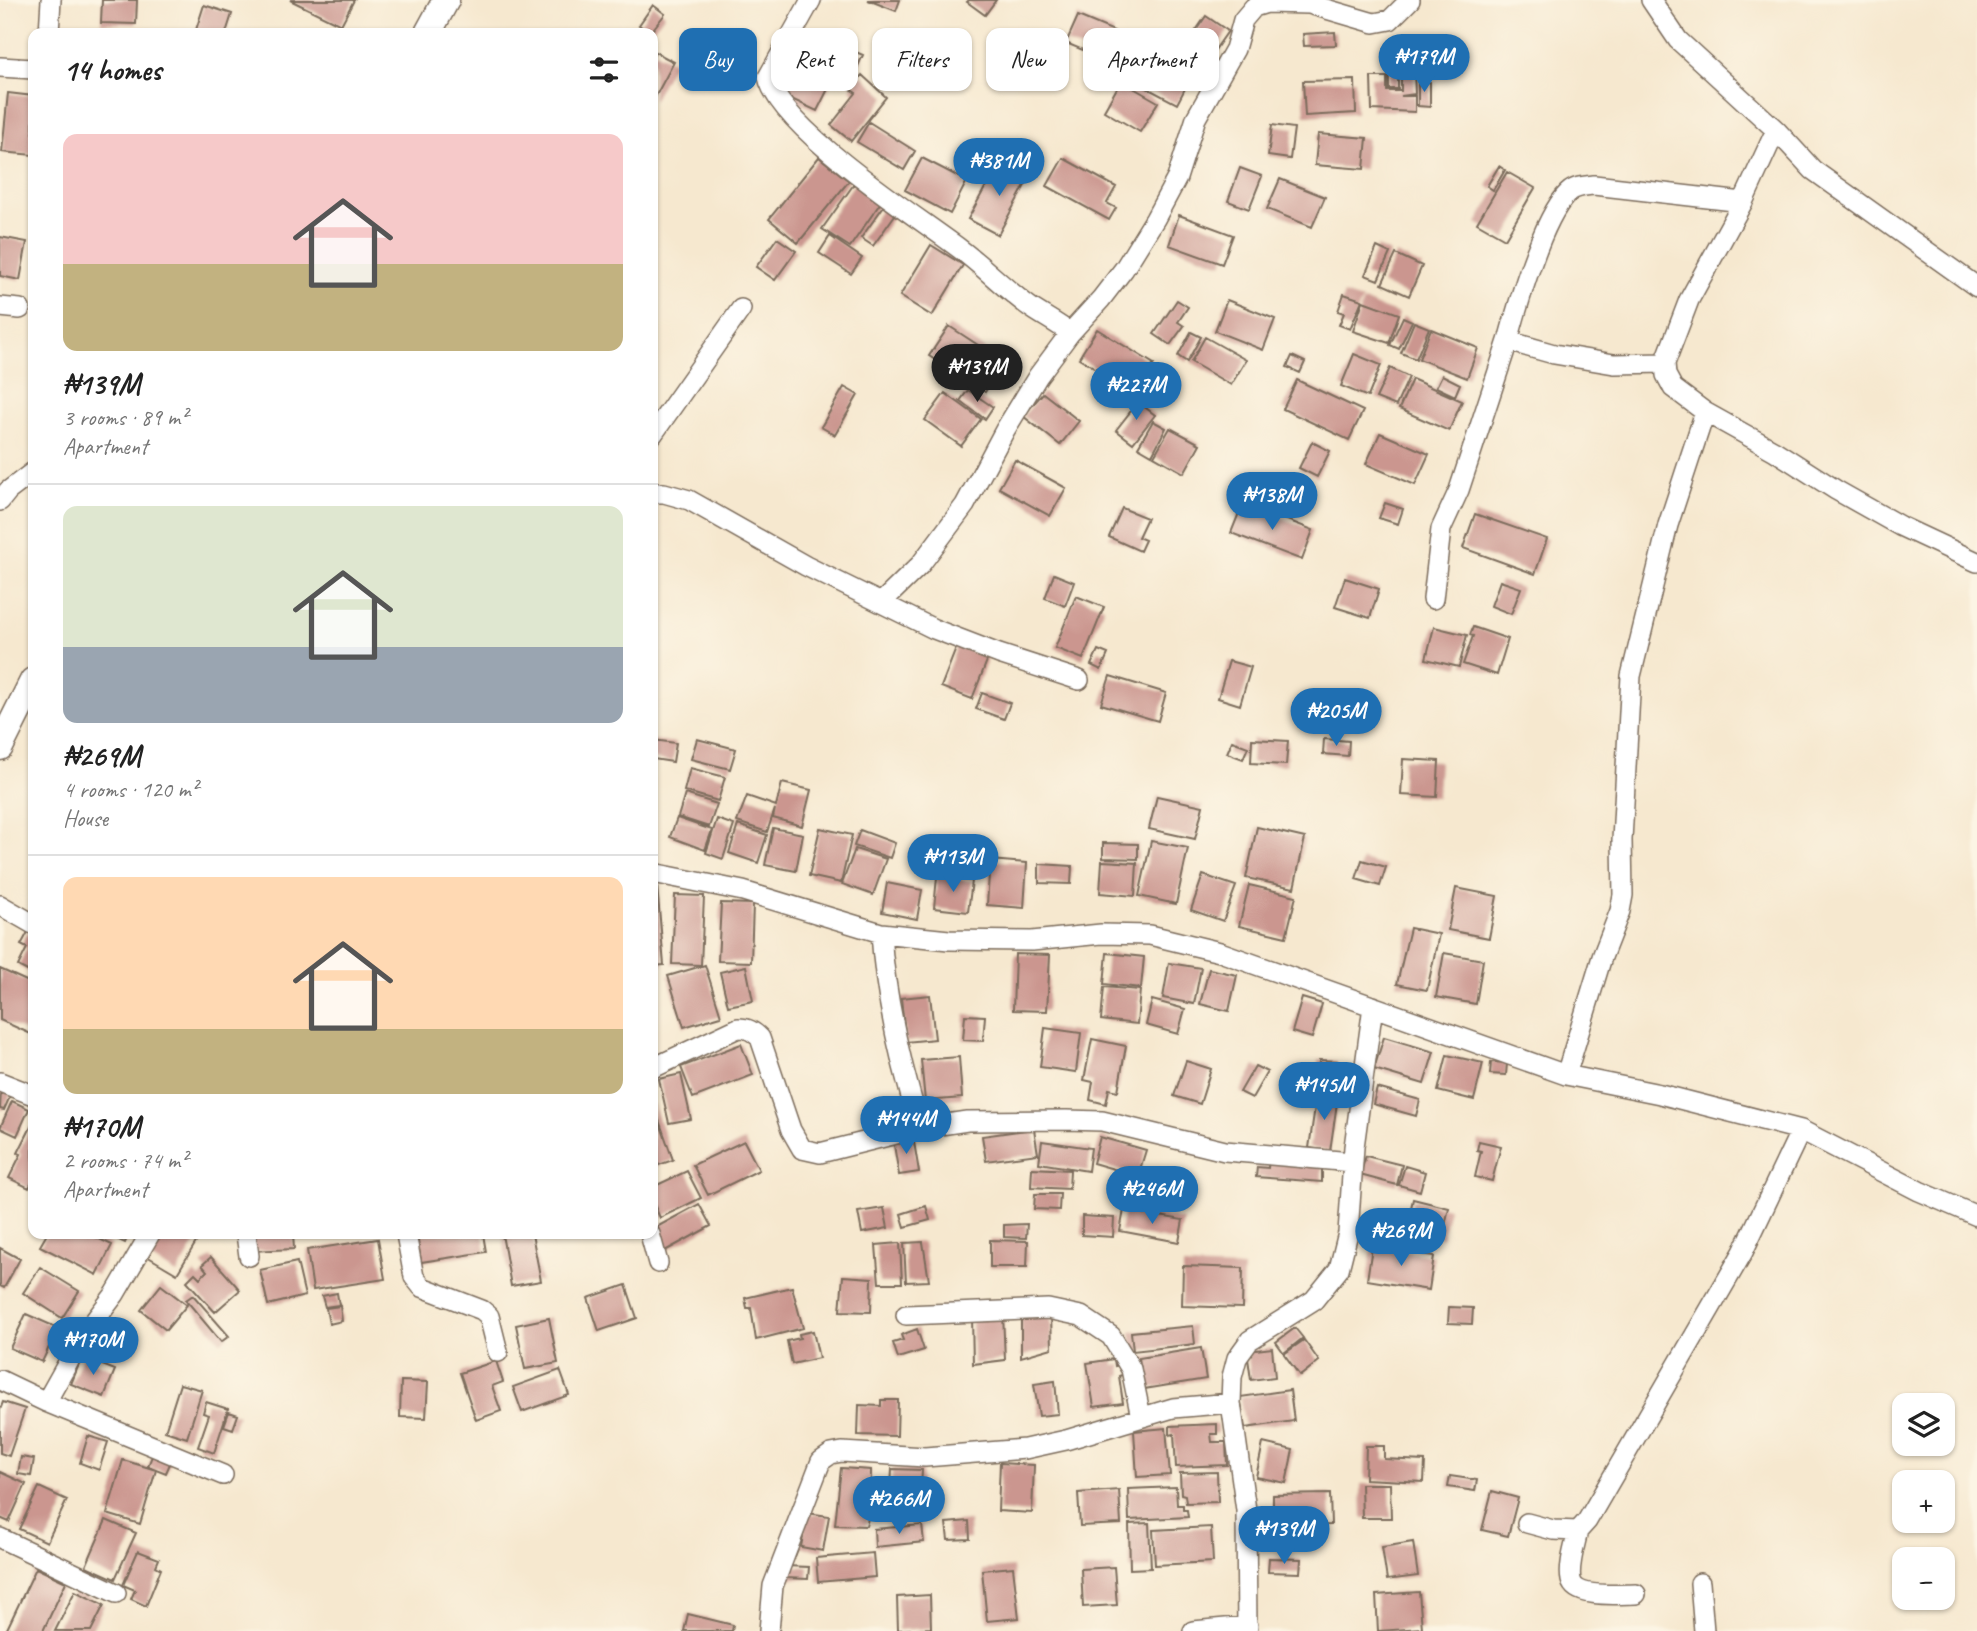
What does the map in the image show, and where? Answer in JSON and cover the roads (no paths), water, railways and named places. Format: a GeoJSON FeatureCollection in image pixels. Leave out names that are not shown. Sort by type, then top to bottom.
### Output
{"type":"FeatureCollection","features":[{"type":"Feature","properties":{"kind":"main road"},"geometry":{"type":"LineString","coordinates":[[431,28],[446,0]]}},
{"type":"Feature","properties":{"kind":"main road"},"geometry":{"type":"LineString","coordinates":[[0,747],[28,691]]}},
{"type":"Feature","properties":{"kind":"street"},"geometry":{"type":"LineString","coordinates":[[49,28],[51,0]]}},
{"type":"Feature","properties":{"kind":"street"},"geometry":{"type":"LineString","coordinates":[[811,0],[768,77],[770,89],[778,101],[794,120],[845,164],[987,269],[1029,306],[1070,333]]}},
{"type":"Feature","properties":{"kind":"street"},"geometry":{"type":"LineString","coordinates":[[882,603],[920,565],[965,505],[1005,430],[1038,376],[1135,254],[1177,178],[1196,118],[1235,49],[1243,20],[1254,8],[1267,3],[1309,4],[1374,23],[1390,20],[1410,0]]}},
{"type":"Feature","properties":{"kind":"street"},"geometry":{"type":"LineString","coordinates":[[1651,0],[1678,40],[1776,130],[1813,170],[1950,265],[1977,287]]}},
{"type":"Feature","properties":{"kind":"street"},"geometry":{"type":"LineString","coordinates":[[0,66],[28,69]]}},
{"type":"Feature","properties":{"kind":"street"},"geometry":{"type":"LineString","coordinates":[[1776,130],[1742,202],[1689,300],[1665,363],[1666,375],[1673,388],[1705,412],[1900,526],[1977,562]]}},
{"type":"Feature","properties":{"kind":"street"},"geometry":{"type":"LineString","coordinates":[[1433,599],[1441,528],[1468,464],[1518,306],[1550,218],[1569,191],[1580,186],[1594,185],[1742,202]]}},
{"type":"Feature","properties":{"kind":"street"},"geometry":{"type":"LineString","coordinates":[[658,428],[741,309]]}},
{"type":"Feature","properties":{"kind":"street"},"geometry":{"type":"LineString","coordinates":[[1508,341],[1554,354],[1614,364],[1665,363]]}},
{"type":"Feature","properties":{"kind":"street"},"geometry":{"type":"LineString","coordinates":[[1566,1075],[1602,957],[1620,911],[1623,895],[1622,850],[1632,676],[1668,526],[1705,412]]}},
{"type":"Feature","properties":{"kind":"street"},"geometry":{"type":"LineString","coordinates":[[0,501],[28,476]]}},
{"type":"Feature","properties":{"kind":"street"},"geometry":{"type":"LineString","coordinates":[[658,493],[689,500],[806,566],[934,629],[1079,680]]}},
{"type":"Feature","properties":{"kind":"street"},"geometry":{"type":"LineString","coordinates":[[658,874],[743,891],[881,933],[949,940],[1032,941],[1101,934],[1150,935],[1220,952],[1566,1075],[1660,1094],[1801,1130],[1919,1191],[1977,1216]]}},
{"type":"Feature","properties":{"kind":"street"},"geometry":{"type":"LineString","coordinates":[[0,905],[28,921]]}},
{"type":"Feature","properties":{"kind":"street"},"geometry":{"type":"LineString","coordinates":[[881,933],[882,958],[891,1010],[920,1128]]}},
{"type":"Feature","properties":{"kind":"street"},"geometry":{"type":"LineString","coordinates":[[1193,1631],[1248,1629],[1246,1510],[1231,1403],[1232,1377],[1237,1358],[1250,1340],[1314,1300],[1339,1269],[1348,1233],[1352,1162],[1373,1006]]}},
{"type":"Feature","properties":{"kind":"street"},"geometry":{"type":"LineString","coordinates":[[658,1066],[738,1028],[746,1028],[760,1038],[791,1130],[802,1149],[820,1153],[920,1128],[991,1119],[1101,1121],[1225,1151],[1352,1162]]}},
{"type":"Feature","properties":{"kind":"street"},"geometry":{"type":"LineString","coordinates":[[0,1082],[28,1094]]}},
{"type":"Feature","properties":{"kind":"street"},"geometry":{"type":"LineString","coordinates":[[1636,1594],[1585,1593],[1573,1586],[1570,1578],[1578,1531],[1587,1521],[1744,1252],[1801,1130]]}},
{"type":"Feature","properties":{"kind":"street"},"geometry":{"type":"LineString","coordinates":[[46,1402],[83,1336],[115,1294],[147,1239]]}},
{"type":"Feature","properties":{"kind":"street"},"geometry":{"type":"LineString","coordinates":[[246,1239],[248,1256]]}},
{"type":"Feature","properties":{"kind":"street"},"geometry":{"type":"LineString","coordinates":[[407,1239],[414,1277],[422,1287],[482,1310],[489,1317],[498,1352]]}},
{"type":"Feature","properties":{"kind":"street"},"geometry":{"type":"LineString","coordinates":[[651,1239],[658,1263]]}},
{"type":"Feature","properties":{"kind":"street"},"geometry":{"type":"LineString","coordinates":[[906,1315],[1048,1309],[1081,1317],[1111,1336],[1131,1368],[1141,1417]]}},
{"type":"Feature","properties":{"kind":"street"},"geometry":{"type":"LineString","coordinates":[[0,1380],[46,1402],[223,1475]]}},
{"type":"Feature","properties":{"kind":"street"},"geometry":{"type":"LineString","coordinates":[[769,1631],[773,1586],[821,1461],[831,1454],[842,1452],[925,1457],[1025,1449],[1066,1440],[1173,1408],[1231,1403]]}},
{"type":"Feature","properties":{"kind":"street"},"geometry":{"type":"LineString","coordinates":[[1527,1523],[1553,1530],[1578,1531]]}},
{"type":"Feature","properties":{"kind":"street"},"geometry":{"type":"LineString","coordinates":[[0,1538],[116,1594]]}},
{"type":"Feature","properties":{"kind":"street"},"geometry":{"type":"LineString","coordinates":[[1700,1583],[1704,1631]]}}]}
